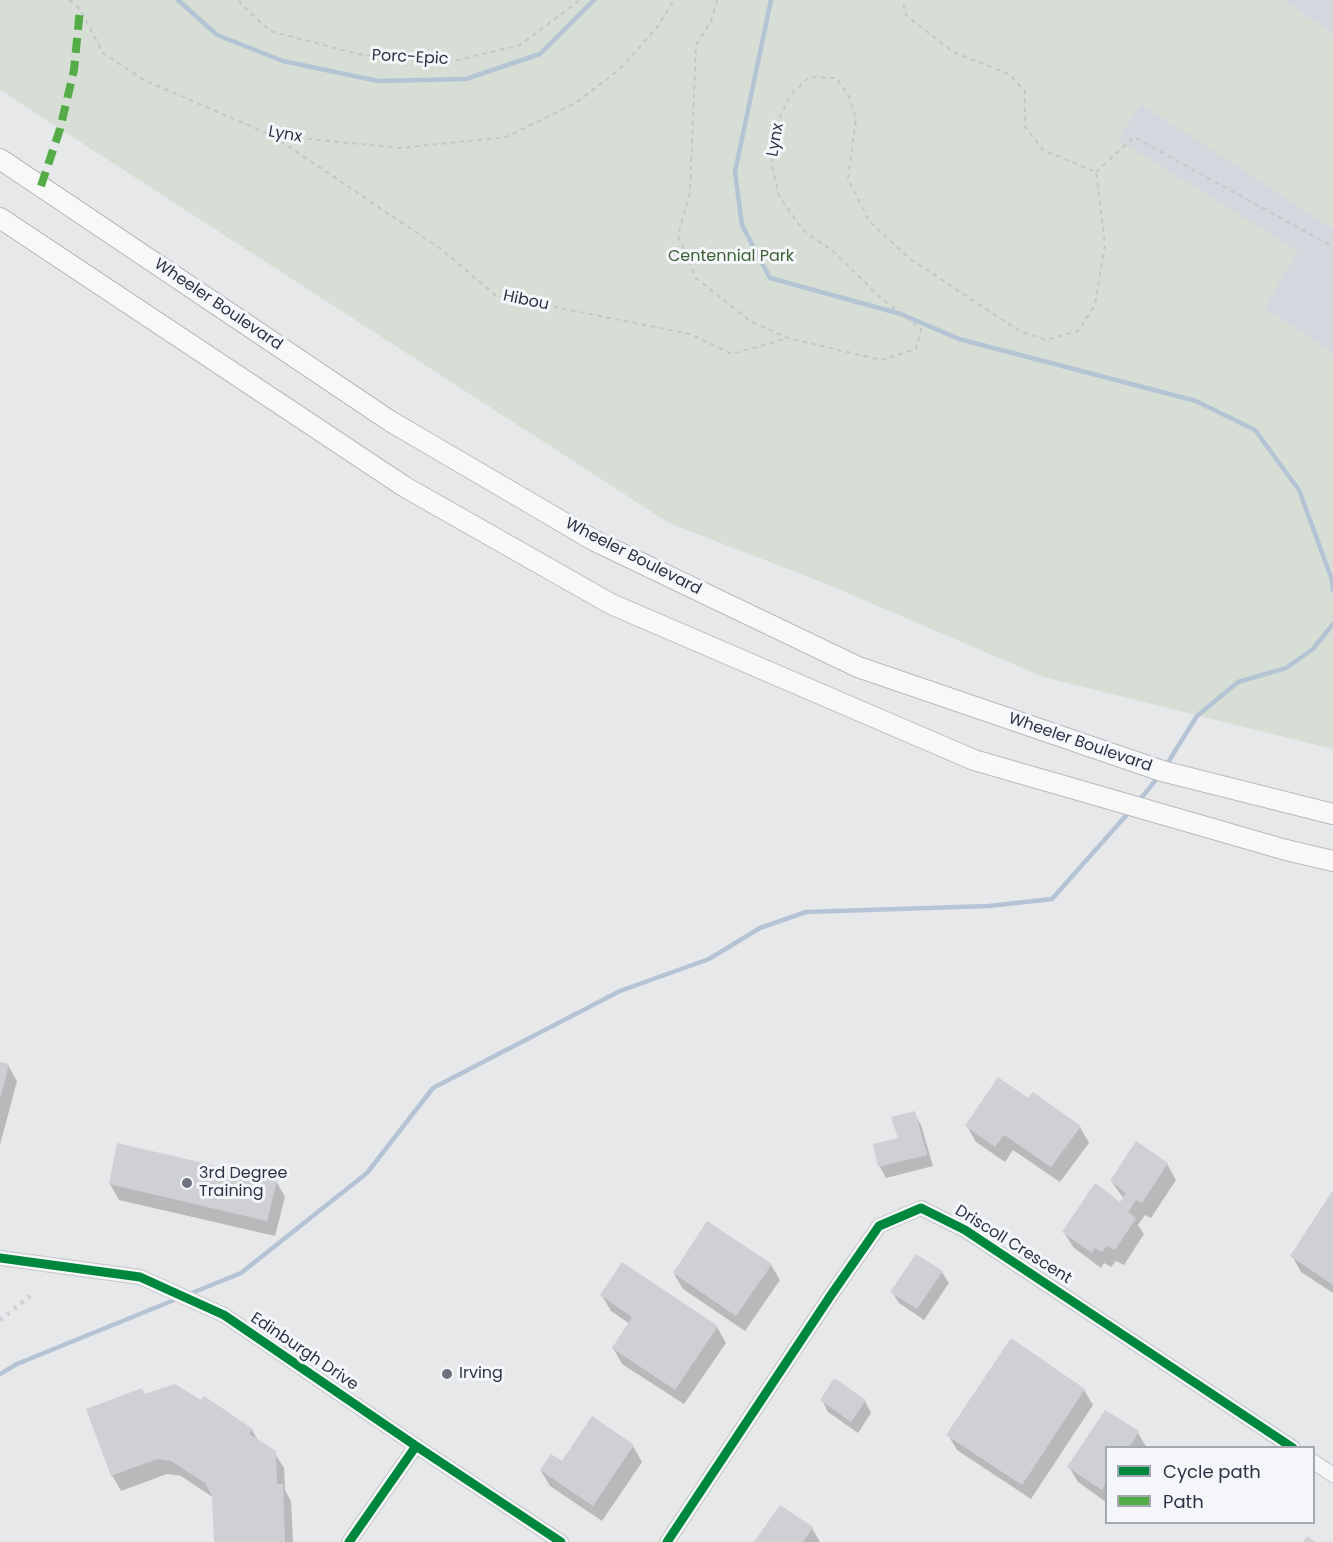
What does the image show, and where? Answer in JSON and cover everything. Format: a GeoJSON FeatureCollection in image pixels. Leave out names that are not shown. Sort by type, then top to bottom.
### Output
{"type":"FeatureCollection","features":[{"type":"Feature","properties":{"kind":"highway","name":"Wheeler Boulevard"},"geometry":{"type":"LineString","coordinates":[[0,159],[390,421],[595,541],[858,667],[1162,771],[1333,814]]}},
{"type":"Feature","properties":{"kind":"highway"},"geometry":{"type":"LineString","coordinates":[[0,218],[405,487],[611,604],[974,760],[1286,850],[1333,861]]}},
{"type":"Feature","properties":{"kind":"street","name":"Driscoll Crescent"},"geometry":{"type":"LineString","coordinates":[[667,1542],[831,1294],[879,1226],[921,1208],[985,1242],[1290,1446]]}},
{"type":"Feature","properties":{"kind":"street","name":"Edinburgh Drive"},"geometry":{"type":"LineString","coordinates":[[0,1258],[140,1277],[224,1315],[561,1542]]}},
{"type":"Feature","properties":{"kind":"street"},"geometry":{"type":"LineString","coordinates":[[349,1542],[416,1446]]}},
{"type":"Feature","properties":{"kind":"street"},"geometry":{"type":"LineString","coordinates":[[1315,1463],[1333,1475]]}},
{"type":"Feature","properties":{"kind":"path"},"geometry":{"type":"LineString","coordinates":[[902,0],[906,15],[953,52],[1009,74],[1025,91],[1025,127],[1043,150],[1096,172],[1134,137],[1333,247]]}},
{"type":"Feature","properties":{"kind":"shaded area"},"geometry":{"type":"Polygon","coordinates":[[[1168,0],[1333,0],[1333,384],[1032,195],[1168,0]]]}},
{"type":"Feature","properties":{"kind":"green space","name":"Centennial Park"},"geometry":{"type":"Polygon","coordinates":[[[0,0],[1283,0],[1333,34],[1333,229],[1141,104],[1117,139],[1298,251],[1264,308],[1333,353],[1333,749],[1043,677],[824,583],[669,523],[0,90],[0,0]]]}},
{"type":"Feature","properties":{"kind":"building"},"geometry":{"type":"Polygon","coordinates":[[[0,1062],[9,1064],[1,1096],[0,1096],[0,1062]]]}},
{"type":"Feature","properties":{"kind":"building"},"geometry":{"type":"Polygon","coordinates":[[[998,1077],[1028,1098],[1033,1092],[1081,1126],[1051,1167],[1004,1135],[995,1147],[965,1126],[998,1077]]]}},
{"type":"Feature","properties":{"kind":"building"},"geometry":{"type":"Polygon","coordinates":[[[915,1111],[927,1155],[878,1167],[873,1144],[898,1138],[891,1117],[915,1111]]]}},
{"type":"Feature","properties":{"kind":"building"},"geometry":{"type":"Polygon","coordinates":[[[1136,1141],[1168,1163],[1142,1203],[1136,1200],[1128,1212],[1136,1218],[1115,1250],[1107,1246],[1102,1252],[1095,1248],[1092,1253],[1062,1232],[1095,1183],[1120,1202],[1126,1193],[1110,1181],[1136,1141]]]}},
{"type":"Feature","properties":{"kind":"building"},"geometry":{"type":"Polygon","coordinates":[[[117,1143],[277,1180],[267,1221],[109,1184],[117,1143]]]}},
{"type":"Feature","properties":{"kind":"building"},"geometry":{"type":"Polygon","coordinates":[[[1333,1190],[1333,1285],[1290,1256],[1333,1190]]]}},
{"type":"Feature","properties":{"kind":"building"},"geometry":{"type":"Polygon","coordinates":[[[707,1221],[772,1264],[736,1316],[673,1273],[707,1221]]]}},
{"type":"Feature","properties":{"kind":"building"},"geometry":{"type":"Polygon","coordinates":[[[916,1254],[943,1271],[917,1309],[890,1292],[916,1254]]]}},
{"type":"Feature","properties":{"kind":"building"},"geometry":{"type":"Polygon","coordinates":[[[622,1262],[718,1326],[675,1390],[612,1348],[632,1317],[600,1295],[622,1262]]]}},
{"type":"Feature","properties":{"kind":"building"},"geometry":{"type":"Polygon","coordinates":[[[1011,1338],[1085,1389],[1022,1485],[946,1435],[1011,1338]]]}},
{"type":"Feature","properties":{"kind":"building"},"geometry":{"type":"Polygon","coordinates":[[[834,1378],[866,1400],[851,1422],[820,1400],[834,1378]]]}},
{"type":"Feature","properties":{"kind":"building"},"geometry":{"type":"Polygon","coordinates":[[[175,1384],[201,1400],[204,1396],[253,1429],[249,1434],[276,1451],[277,1484],[283,1484],[285,1542],[214,1542],[212,1496],[205,1483],[171,1461],[157,1459],[111,1476],[86,1409],[142,1388],[145,1394],[175,1384]]]}},
{"type":"Feature","properties":{"kind":"building"},"geometry":{"type":"Polygon","coordinates":[[[1105,1410],[1139,1431],[1130,1446],[1105,1446],[1105,1485],[1102,1490],[1067,1467],[1105,1410]]]}},
{"type":"Feature","properties":{"kind":"building"},"geometry":{"type":"Polygon","coordinates":[[[592,1416],[634,1445],[593,1506],[540,1470],[551,1454],[562,1461],[592,1416]]]}},
{"type":"Feature","properties":{"kind":"building"},"geometry":{"type":"Polygon","coordinates":[[[780,1505],[813,1527],[803,1542],[754,1542],[780,1505]]]}},
{"type":"Feature","properties":{"kind":"building"},"geometry":{"type":"Polygon","coordinates":[[[1307,1536],[1315,1542],[1303,1542],[1307,1536]]]}},
{"type":"Feature","properties":{"kind":"waterway"},"geometry":{"type":"LineString","coordinates":[[178,0],[217,35],[283,61],[378,81],[466,79],[540,54],[594,0]]}},
{"type":"Feature","properties":{"kind":"waterway"},"geometry":{"type":"LineString","coordinates":[[771,0],[735,172],[742,225],[770,278],[901,314],[959,339],[1196,401],[1255,430],[1299,490],[1332,580],[1333,590]]}},
{"type":"Feature","properties":{"kind":"waterway"},"geometry":{"type":"LineString","coordinates":[[1165,767],[1197,716],[1238,682],[1286,668],[1313,649],[1333,624]]}},
{"type":"Feature","properties":{"kind":"waterway"},"geometry":{"type":"LineString","coordinates":[[1138,802],[1159,776]]}},
{"type":"Feature","properties":{"kind":"waterway"},"geometry":{"type":"LineString","coordinates":[[187,1295],[241,1273],[367,1173],[433,1088],[620,991],[709,959],[760,928],[806,912],[989,906],[1052,899],[1130,811]]}},
{"type":"Feature","properties":{"kind":"waterway"},"geometry":{"type":"LineString","coordinates":[[0,1374],[17,1364],[179,1298]]}},
{"type":"Feature","properties":{"kind":"railway"},"geometry":{"type":"LineString","coordinates":[[0,1320],[30,1296]]}},
{"type":"Feature","properties":{"kind":"marked path"},"geometry":{"type":"LineString","coordinates":[[41,186],[60,129],[74,70],[80,9]]}},
{"type":"Feature","properties":{"kind":"cycle path"},"geometry":{"type":"LineString","coordinates":[[667,1542],[879,1226],[921,1208],[965,1230],[1290,1446]]}},
{"type":"Feature","properties":{"kind":"cycle path"},"geometry":{"type":"LineString","coordinates":[[0,1258],[140,1277],[224,1315],[561,1542]]}},
{"type":"Feature","properties":{"kind":"cycle path"},"geometry":{"type":"LineString","coordinates":[[349,1542],[416,1446]]}},
{"type":"Feature","properties":{"kind":"place","name":"3rd Degree Training"},"geometry":{"type":"Point","coordinates":[187,1183]}},
{"type":"Feature","properties":{"kind":"place","name":"Irving"},"geometry":{"type":"Point","coordinates":[447,1374]}}]}
